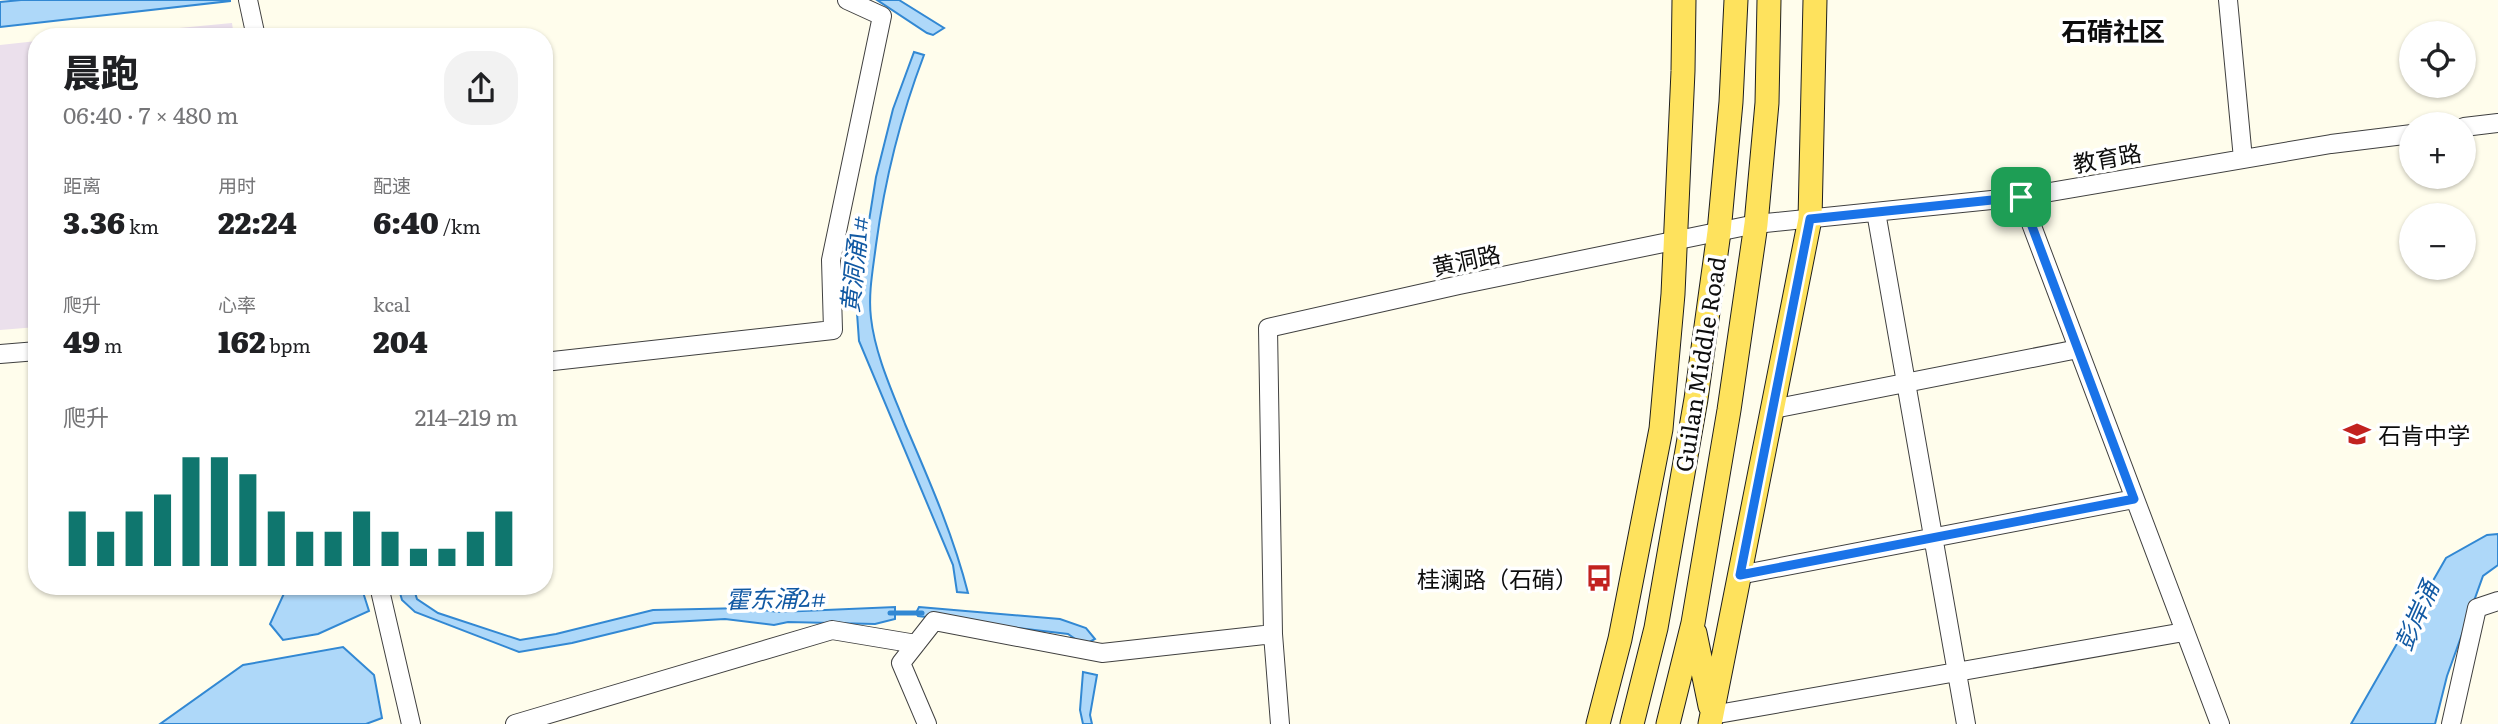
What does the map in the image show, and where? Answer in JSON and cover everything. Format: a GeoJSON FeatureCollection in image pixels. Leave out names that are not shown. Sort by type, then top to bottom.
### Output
{"type":"FeatureCollection","features":[{"type":"Feature","properties":{"kind":"main road"},"geometry":{"type":"LineString","coordinates":[[1598,724],[1620,639],[1661,429],[1676,240],[1684,0]]}},
{"type":"Feature","properties":{"kind":"main road","name":"Guilan Middle Road"},"geometry":{"type":"LineString","coordinates":[[1632,724],[1656,628],[1696,399],[1719,232],[1731,102],[1736,0]]}},
{"type":"Feature","properties":{"kind":"main road","name":"Guilan Middle Road"},"geometry":{"type":"LineString","coordinates":[[1668,724],[1693,623],[1729,410],[1756,224],[1767,103],[1769,0]]}},
{"type":"Feature","properties":{"kind":"main road"},"geometry":{"type":"LineString","coordinates":[[1711,720],[1810,219],[1815,0]]}},
{"type":"Feature","properties":{"kind":"main road"},"geometry":{"type":"LineString","coordinates":[[1693,623],[1711,720]]}},
{"type":"Feature","properties":{"kind":"street"},"geometry":{"type":"LineString","coordinates":[[248,0],[254,28]]}},
{"type":"Feature","properties":{"kind":"street"},"geometry":{"type":"LineString","coordinates":[[553,361],[833,330],[831,260],[882,16],[847,0]]}},
{"type":"Feature","properties":{"kind":"street"},"geometry":{"type":"LineString","coordinates":[[2228,0],[2244,159]]}},
{"type":"Feature","properties":{"kind":"street"},"geometry":{"type":"LineString","coordinates":[[2476,125],[2498,122]]}},
{"type":"Feature","properties":{"kind":"street","name":"教育路"},"geometry":{"type":"LineString","coordinates":[[1756,224],[2021,197],[2399,136]]}},
{"type":"Feature","properties":{"kind":"street"},"geometry":{"type":"LineString","coordinates":[[2021,197],[2220,724]]}},
{"type":"Feature","properties":{"kind":"street"},"geometry":{"type":"LineString","coordinates":[[1876,212],[1966,724]]}},
{"type":"Feature","properties":{"kind":"street","name":"黄洞路"},"geometry":{"type":"LineString","coordinates":[[1273,634],[1268,328],[1756,224]]}},
{"type":"Feature","properties":{"kind":"street"},"geometry":{"type":"LineString","coordinates":[[1773,409],[2078,349]]}},
{"type":"Feature","properties":{"kind":"street"},"geometry":{"type":"LineString","coordinates":[[0,354],[28,352]]}},
{"type":"Feature","properties":{"kind":"street"},"geometry":{"type":"LineString","coordinates":[[1740,575],[2134,499]]}},
{"type":"Feature","properties":{"kind":"street"},"geometry":{"type":"LineString","coordinates":[[381,595],[411,724]]}},
{"type":"Feature","properties":{"kind":"street"},"geometry":{"type":"LineString","coordinates":[[2451,724],[2477,608],[2498,601]]}},
{"type":"Feature","properties":{"kind":"street"},"geometry":{"type":"LineString","coordinates":[[927,724],[901,663],[934,621],[1102,653],[1273,634],[1280,724]]}},
{"type":"Feature","properties":{"kind":"street"},"geometry":{"type":"LineString","coordinates":[[515,724],[832,631],[916,644]]}},
{"type":"Feature","properties":{"kind":"street"},"geometry":{"type":"LineString","coordinates":[[1711,720],[2184,632]]}},
{"type":"Feature","properties":{"kind":"shaded area"},"geometry":{"type":"Polygon","coordinates":[[[232,23],[233,28],[179,28],[232,23]]]}},
{"type":"Feature","properties":{"kind":"shaded area"},"geometry":{"type":"Polygon","coordinates":[[[28,42],[28,328],[0,330],[0,45],[28,42]]]}},
{"type":"Feature","properties":{"kind":"water"},"geometry":{"type":"Polygon","coordinates":[[[877,0],[899,0],[944,28],[933,35],[927,33],[877,0]]]}},
{"type":"Feature","properties":{"kind":"water"},"geometry":{"type":"Polygon","coordinates":[[[230,1],[0,27],[0,2],[230,1]]]}},
{"type":"Feature","properties":{"kind":"water"},"geometry":{"type":"Polygon","coordinates":[[[914,52],[924,55],[894,148],[884,196],[871,282],[871,318],[885,372],[948,528],[968,593],[957,592],[953,565],[859,341],[857,313],[861,271],[876,177],[893,109],[914,52]]]}},
{"type":"Feature","properties":{"kind":"water","name":"彭岸涌"},"geometry":{"type":"Polygon","coordinates":[[[2498,534],[2498,565],[2483,576],[2447,676],[2435,724],[2351,724],[2446,558],[2487,535],[2498,534]]]}},
{"type":"Feature","properties":{"kind":"water"},"geometry":{"type":"Polygon","coordinates":[[[283,595],[364,595],[369,611],[318,634],[283,640],[270,624],[283,595]]]}},
{"type":"Feature","properties":{"kind":"water"},"geometry":{"type":"Polygon","coordinates":[[[401,595],[416,595],[417,599],[438,613],[520,640],[653,610],[746,608],[779,612],[895,607],[895,619],[875,624],[788,622],[774,625],[725,619],[654,623],[572,643],[519,652],[415,612],[402,600],[401,595]]]}},
{"type":"Feature","properties":{"kind":"water"},"geometry":{"type":"Polygon","coordinates":[[[919,607],[1060,619],[1086,628],[1095,639],[1084,645],[1068,634],[918,616],[916,613],[919,607]]]}},
{"type":"Feature","properties":{"kind":"water"},"geometry":{"type":"Polygon","coordinates":[[[343,647],[374,675],[382,718],[366,724],[160,724],[243,665],[343,647]]]}},
{"type":"Feature","properties":{"kind":"water"},"geometry":{"type":"Polygon","coordinates":[[[1083,672],[1097,675],[1090,715],[1092,724],[1083,724],[1080,710],[1083,672]]]}},
{"type":"Feature","properties":{"kind":"waterway","name":"霍东涌2#"},"geometry":{"type":"LineString","coordinates":[[890,613],[922,613]]}},
{"type":"Feature","properties":{"kind":"place","name":"石肯中学"},"geometry":{"type":"Point","coordinates":[2357,434]}},
{"type":"Feature","properties":{"kind":"place","name":"桂澜路（石𬒔）"},"geometry":{"type":"Point","coordinates":[1599,578]}},
{"type":"Feature","properties":{"kind":"district","name":"石𬒔社区"},"geometry":{"type":"Point","coordinates":[2113,29]}},
{"type":"Feature","properties":{"kind":"route"},"geometry":{"type":"LineString","coordinates":[[2021,197],[2134,499],[1740,575],[1810,219],[2021,197]]}},
{"type":"Feature","properties":{"kind":"water label","name":"黄洞涌1#"},"geometry":{"type":"Point","coordinates":[853,264]}}]}
